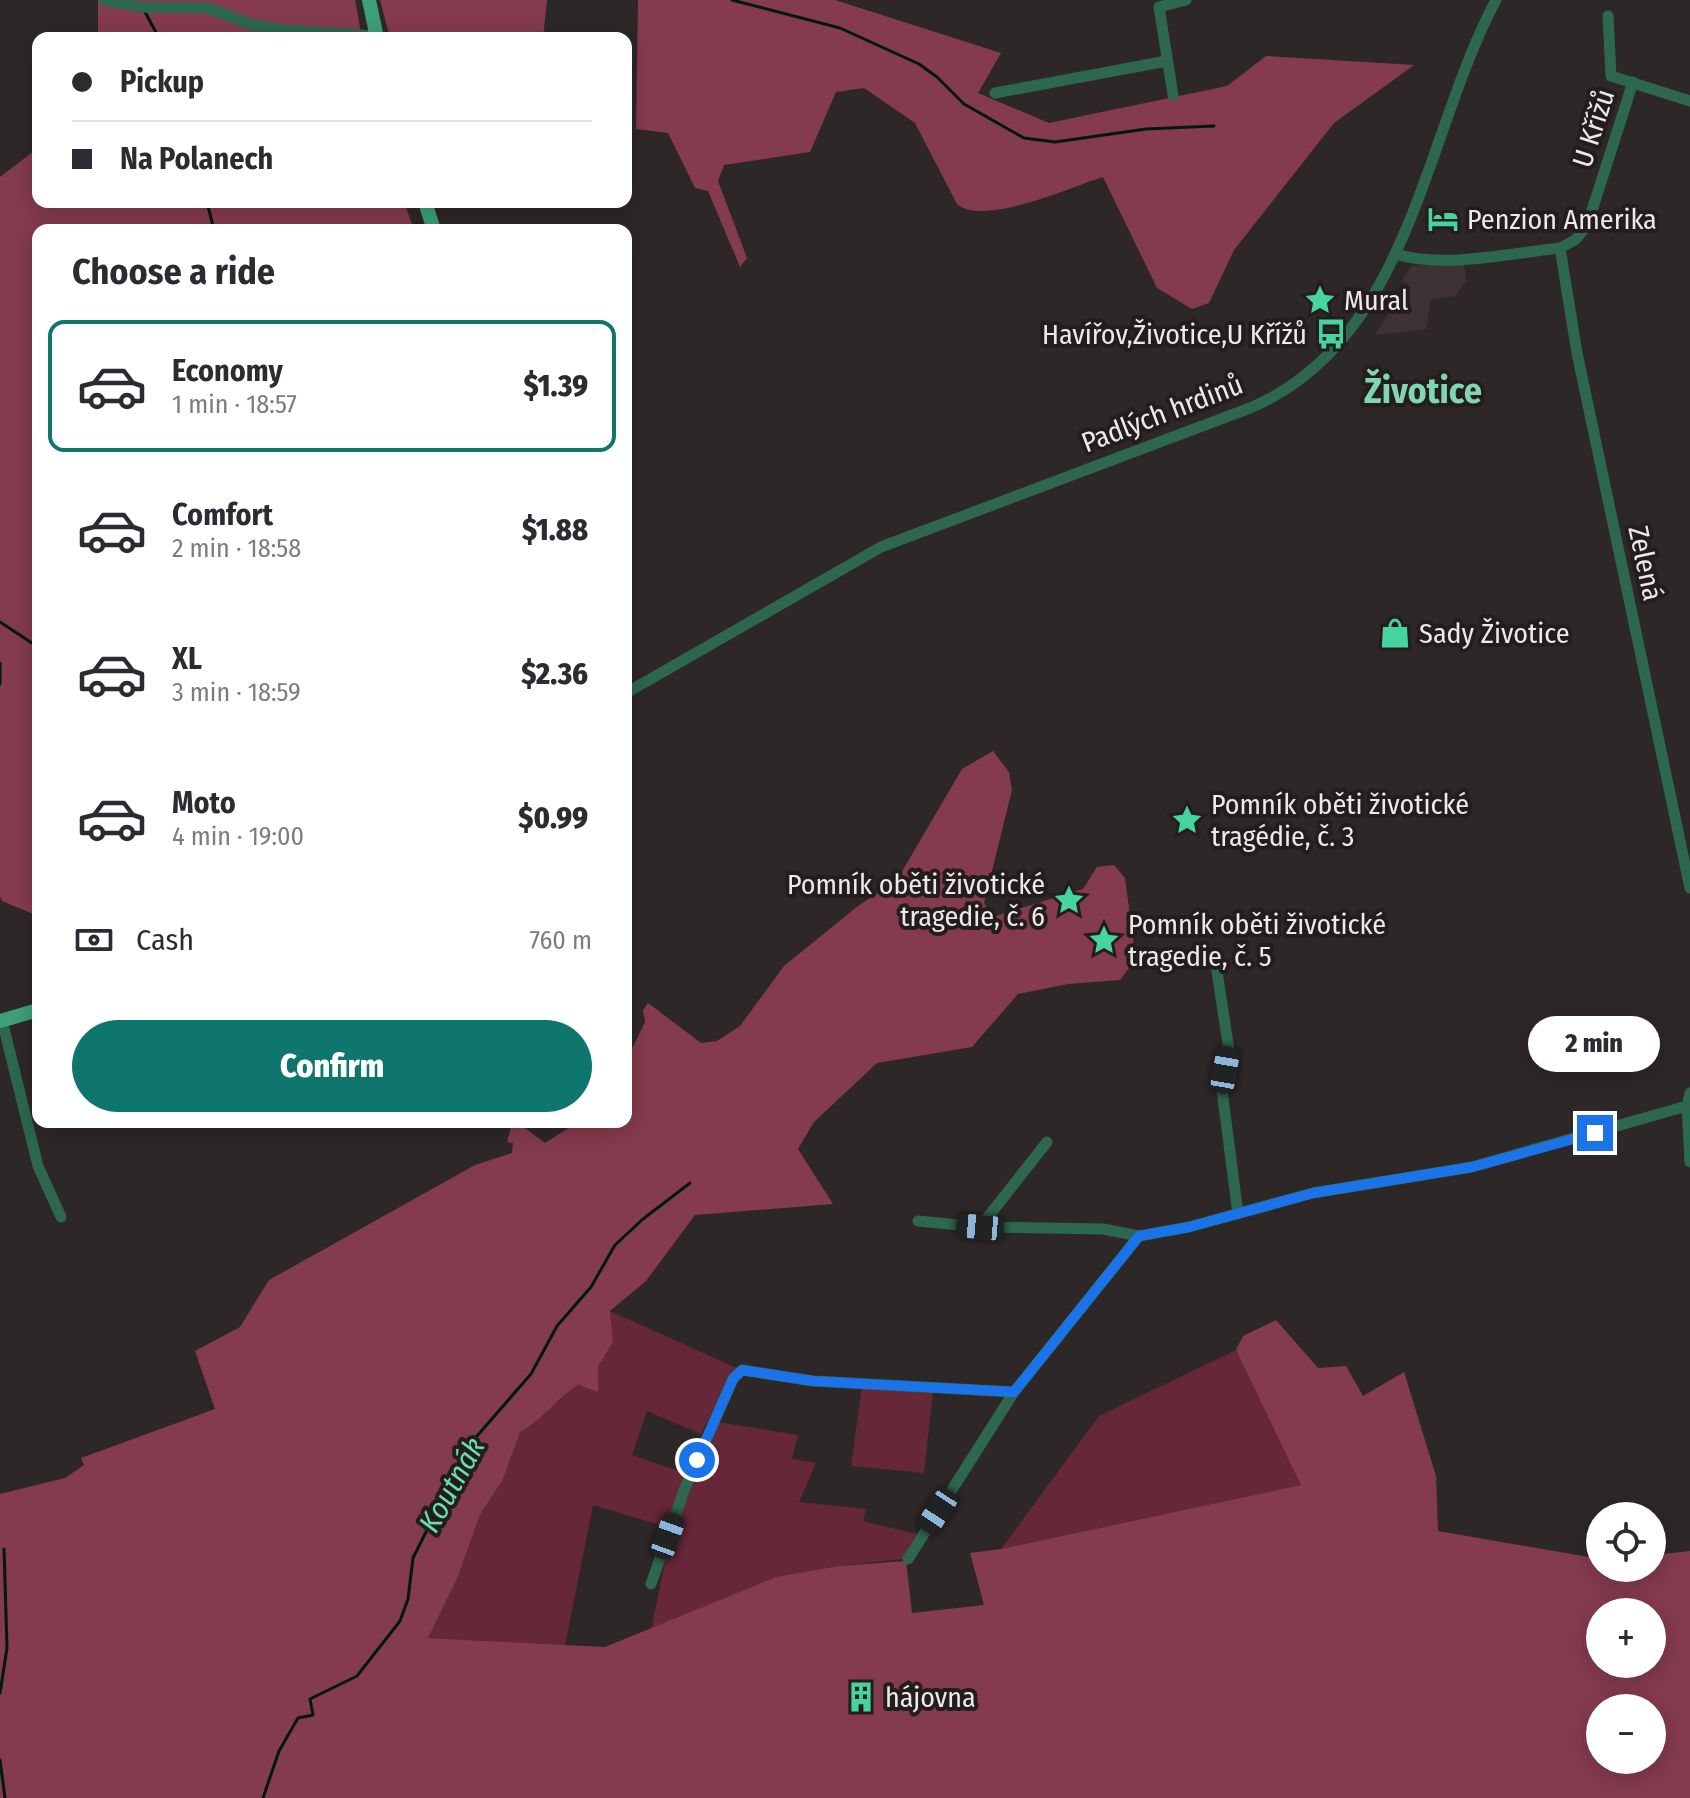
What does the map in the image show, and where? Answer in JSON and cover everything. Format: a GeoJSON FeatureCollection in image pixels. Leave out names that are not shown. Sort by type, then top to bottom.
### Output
{"type":"FeatureCollection","features":[{"type":"Feature","properties":{"kind":"main road"},"geometry":{"type":"LineString","coordinates":[[369,0],[376,32]]}},
{"type":"Feature","properties":{"kind":"main road"},"geometry":{"type":"LineString","coordinates":[[1,1020],[32,1012]]}},
{"type":"Feature","properties":{"kind":"street"},"geometry":{"type":"LineString","coordinates":[[104,0],[139,7],[208,8],[253,25],[311,32]]}},
{"type":"Feature","properties":{"kind":"street"},"geometry":{"type":"LineString","coordinates":[[1173,95],[1159,7],[1186,0]]}},
{"type":"Feature","properties":{"kind":"street","name":"Padlých hrdinů"},"geometry":{"type":"LineString","coordinates":[[632,689],[881,547],[1279,395],[1313,371],[1334,347],[1396,254],[1496,0]]}},
{"type":"Feature","properties":{"kind":"street","name":"U Křížů"},"geometry":{"type":"LineString","coordinates":[[1608,16],[1611,76],[1690,101]]}},
{"type":"Feature","properties":{"kind":"street"},"geometry":{"type":"LineString","coordinates":[[995,93],[1167,61]]}},
{"type":"Feature","properties":{"kind":"street","name":"U Křížů"},"geometry":{"type":"LineString","coordinates":[[1560,248],[1575,240],[1587,226],[1633,82]]}},
{"type":"Feature","properties":{"kind":"street"},"geometry":{"type":"LineString","coordinates":[[1396,254],[1422,260],[1560,248]]}},
{"type":"Feature","properties":{"kind":"street","name":"Zelená"},"geometry":{"type":"LineString","coordinates":[[1560,248],[1580,368],[1690,888]]}},
{"type":"Feature","properties":{"kind":"street","name":"Padlých hrdinů"},"geometry":{"type":"LineString","coordinates":[[632,682],[651,678]]}},
{"type":"Feature","properties":{"kind":"street"},"geometry":{"type":"LineString","coordinates":[[1216,965],[1229,1050],[1222,1090],[1238,1214]]}},
{"type":"Feature","properties":{"kind":"street"},"geometry":{"type":"LineString","coordinates":[[1,1020],[38,1166],[61,1217]]}},
{"type":"Feature","properties":{"kind":"street"},"geometry":{"type":"LineString","coordinates":[[1690,1093],[1687,1106],[1690,1162]]}},
{"type":"Feature","properties":{"kind":"street"},"geometry":{"type":"LineString","coordinates":[[918,1221],[980,1227],[1103,1229],[1139,1236],[1313,1193],[1472,1167],[1687,1106]]}},
{"type":"Feature","properties":{"kind":"street"},"geometry":{"type":"LineString","coordinates":[[980,1227],[1047,1142]]}},
{"type":"Feature","properties":{"kind":"street"},"geometry":{"type":"LineString","coordinates":[[908,1559],[1014,1392],[1139,1236]]}},
{"type":"Feature","properties":{"kind":"street"},"geometry":{"type":"LineString","coordinates":[[651,1584],[685,1488],[733,1379],[742,1370],[813,1381],[1014,1392]]}},
{"type":"Feature","properties":{"kind":"shaded area"},"geometry":{"type":"Polygon","coordinates":[[[98,0],[355,0],[361,32],[98,32],[98,0]]]}},
{"type":"Feature","properties":{"kind":"shaded area"},"geometry":{"type":"Polygon","coordinates":[[[380,0],[547,0],[544,32],[388,32],[380,0]]]}},
{"type":"Feature","properties":{"kind":"shaded area"},"geometry":{"type":"Polygon","coordinates":[[[638,0],[835,0],[1001,53],[978,93],[1049,123],[1227,86],[1266,56],[1414,65],[1334,123],[1234,250],[1209,303],[1192,309],[1157,288],[1103,177],[1028,203],[986,211],[969,210],[957,204],[915,123],[864,88],[836,92],[810,152],[724,165],[718,181],[747,258],[740,267],[708,191],[695,188],[668,133],[636,129],[638,0]]]}},
{"type":"Feature","properties":{"kind":"shaded area"},"geometry":{"type":"Polygon","coordinates":[[[32,153],[32,208],[406,208],[412,224],[32,224],[32,914],[2,901],[0,896],[0,177],[32,153]]]}},
{"type":"Feature","properties":{"kind":"shaded area"},"geometry":{"type":"Polygon","coordinates":[[[1464,263],[1466,281],[1455,296],[1431,299],[1426,329],[1375,335],[1408,284],[1402,280],[1412,266],[1464,263]]]}},
{"type":"Feature","properties":{"kind":"shaded area"},"geometry":{"type":"Polygon","coordinates":[[[993,751],[1009,772],[1012,790],[984,903],[993,917],[1083,889],[1097,867],[1114,865],[1125,878],[1134,945],[1132,964],[1120,980],[1068,984],[1018,994],[972,1047],[877,1063],[814,1122],[798,1149],[833,1204],[695,1215],[646,1281],[610,1311],[613,1342],[598,1367],[598,1392],[578,1385],[520,1432],[503,1479],[480,1515],[457,1579],[428,1638],[605,1647],[776,1577],[840,1566],[906,1561],[912,1613],[984,1605],[970,1553],[1301,1485],[1236,1350],[1243,1336],[1276,1320],[1318,1368],[1346,1366],[1363,1396],[1404,1372],[1436,1476],[1438,1531],[1586,1557],[1586,1582],[1666,1582],[1666,1554],[1690,1551],[1690,1798],[0,1798],[0,1494],[65,1478],[84,1465],[81,1458],[215,1409],[195,1351],[240,1327],[269,1280],[475,1165],[512,1153],[513,1143],[507,1142],[511,1128],[525,1128],[545,1143],[569,1128],[632,1128],[632,1049],[645,1022],[643,1010],[648,1003],[701,1043],[717,1041],[740,1026],[784,966],[858,906],[897,880],[962,769],[993,751]]]}},
{"type":"Feature","properties":{"kind":"shaded area"},"geometry":{"type":"Polygon","coordinates":[[[610,1311],[739,1369],[730,1377],[701,1434],[647,1411],[632,1455],[687,1474],[667,1527],[593,1505],[565,1645],[428,1638],[457,1579],[480,1515],[503,1479],[520,1431],[578,1385],[598,1392],[598,1367],[613,1342],[610,1311]]]}},
{"type":"Feature","properties":{"kind":"shaded area"},"geometry":{"type":"Polygon","coordinates":[[[1236,1350],[1302,1485],[1001,1549],[1099,1416],[1236,1350]]]}},
{"type":"Feature","properties":{"kind":"shaded area"},"geometry":{"type":"Polygon","coordinates":[[[862,1387],[933,1391],[924,1473],[851,1466],[862,1387]]]}},
{"type":"Feature","properties":{"kind":"shaded area"},"geometry":{"type":"Polygon","coordinates":[[[717,1422],[798,1435],[792,1459],[816,1463],[799,1502],[866,1509],[863,1521],[917,1534],[902,1559],[840,1566],[650,1635],[669,1543],[717,1422]]]}},
{"type":"Feature","properties":{"kind":"waterway"},"geometry":{"type":"LineString","coordinates":[[732,0],[840,28],[919,64],[964,104],[1024,138],[1055,142],[1146,129],[1214,126]]}},
{"type":"Feature","properties":{"kind":"waterway"},"geometry":{"type":"LineString","coordinates":[[144,10],[156,32]]}},
{"type":"Feature","properties":{"kind":"waterway"},"geometry":{"type":"LineString","coordinates":[[208,208],[212,224]]}},
{"type":"Feature","properties":{"kind":"waterway"},"geometry":{"type":"LineString","coordinates":[[0,622],[32,643]]}},
{"type":"Feature","properties":{"kind":"waterway"},"geometry":{"type":"LineString","coordinates":[[0,663],[0,684]]}},
{"type":"Feature","properties":{"kind":"waterway","name":"Koutnák"},"geometry":{"type":"LineString","coordinates":[[263,1798],[279,1751],[298,1718],[313,1715],[310,1699],[357,1676],[400,1621],[408,1599],[413,1558],[470,1444],[531,1374],[557,1326],[591,1287],[615,1245],[690,1183]]}},
{"type":"Feature","properties":{"kind":"waterway"},"geometry":{"type":"LineString","coordinates":[[0,1693],[7,1648],[4,1549]]}},
{"type":"Feature","properties":{"kind":"waterway"},"geometry":{"type":"LineString","coordinates":[[0,1760],[5,1798]]}},
{"type":"Feature","properties":{"kind":"place","name":"Penzion Amerika"},"geometry":{"type":"Point","coordinates":[1443,219]}},
{"type":"Feature","properties":{"kind":"place","name":"Mural"},"geometry":{"type":"Point","coordinates":[1320,300]}},
{"type":"Feature","properties":{"kind":"place","name":"Havířov,Životice,U Křížů"},"geometry":{"type":"Point","coordinates":[1331,334]}},
{"type":"Feature","properties":{"kind":"place","name":"Sady Životice"},"geometry":{"type":"Point","coordinates":[1395,633]}},
{"type":"Feature","properties":{"kind":"place","name":"Pomník oběti životické tragédie, č. 3"},"geometry":{"type":"Point","coordinates":[1187,820]}},
{"type":"Feature","properties":{"kind":"place","name":"Pomník oběti životické tragedie, č. 6"},"geometry":{"type":"Point","coordinates":[1069,900]}},
{"type":"Feature","properties":{"kind":"place","name":"Pomník oběti životické tragedie, č. 5"},"geometry":{"type":"Point","coordinates":[1104,940]}},
{"type":"Feature","properties":{"kind":"place","name":"hájovna"},"geometry":{"type":"Point","coordinates":[861,1697]}},
{"type":"Feature","properties":{"kind":"district","name":"Životice"},"geometry":{"type":"Point","coordinates":[1423,390]}},
{"type":"Feature","properties":{"kind":"route"},"geometry":{"type":"LineString","coordinates":[[697,1460],[733,1379],[742,1370],[813,1381],[1014,1392],[1139,1236],[1189,1227],[1313,1193],[1472,1167],[1595,1133]]}}]}
